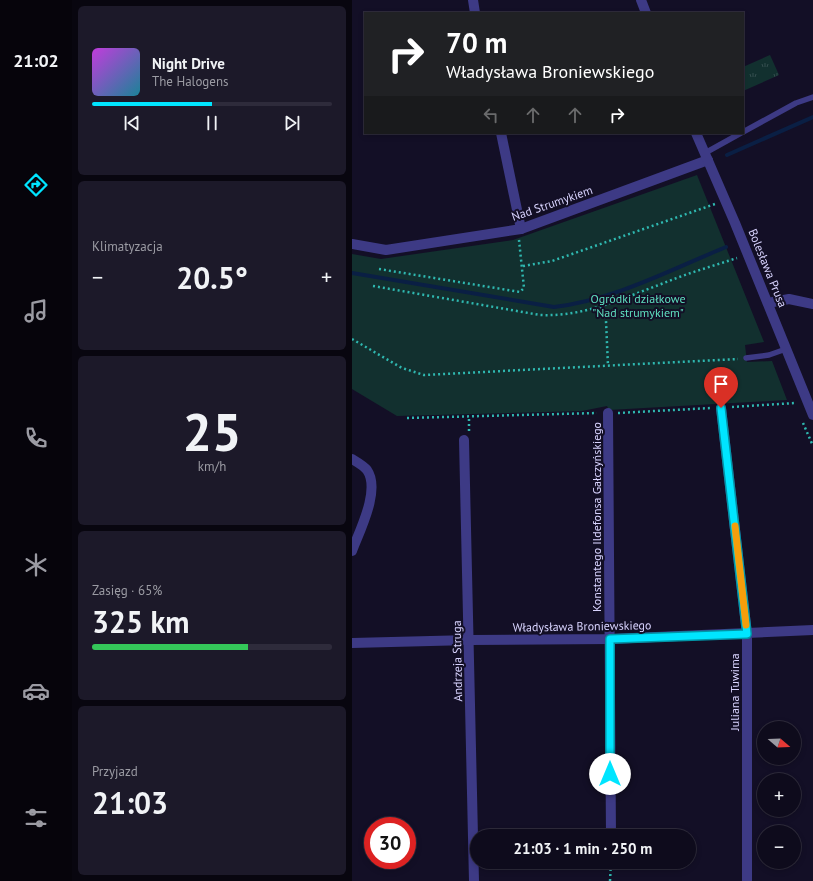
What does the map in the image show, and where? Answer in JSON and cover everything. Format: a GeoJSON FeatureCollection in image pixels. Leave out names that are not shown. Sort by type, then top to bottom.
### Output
{"type":"FeatureCollection","features":[{"type":"Feature","properties":{"kind":"street"},"geometry":{"type":"LineString","coordinates":[[473,0],[475,12]]}},
{"type":"Feature","properties":{"kind":"street"},"geometry":{"type":"LineString","coordinates":[[641,0],[646,12]]}},
{"type":"Feature","properties":{"kind":"street"},"geometry":{"type":"LineString","coordinates":[[501,134],[519,229]]}},
{"type":"Feature","properties":{"kind":"street","name":"Bolesława Prusa"},"geometry":{"type":"LineString","coordinates":[[696,134],[813,414]]}},
{"type":"Feature","properties":{"kind":"street","name":"Nad Strumykiem"},"geometry":{"type":"LineString","coordinates":[[352,244],[386,250],[519,229],[706,156]]}},
{"type":"Feature","properties":{"kind":"street"},"geometry":{"type":"LineString","coordinates":[[768,303],[789,298],[813,304]]}},
{"type":"Feature","properties":{"kind":"street","name":"Juliana Tuwima"},"geometry":{"type":"LineString","coordinates":[[721,408],[747,634],[747,881]]}},
{"type":"Feature","properties":{"kind":"street","name":"Konstantego Ildefonsa Gałczyńskiego"},"geometry":{"type":"LineString","coordinates":[[608,413],[611,829]]}},
{"type":"Feature","properties":{"kind":"street","name":"Andrzeja Struga"},"geometry":{"type":"LineString","coordinates":[[464,440],[470,640],[474,881]]}},
{"type":"Feature","properties":{"kind":"street"},"geometry":{"type":"LineString","coordinates":[[352,459],[367,471],[371,480],[371,492],[368,508],[352,551]]}},
{"type":"Feature","properties":{"kind":"street","name":"Władysława Broniewskiego"},"geometry":{"type":"LineString","coordinates":[[352,643],[610,639],[813,630]]}},
{"type":"Feature","properties":{"kind":"lane"},"geometry":{"type":"LineString","coordinates":[[744,131],[796,103],[813,97]]}},
{"type":"Feature","properties":{"kind":"lane"},"geometry":{"type":"LineString","coordinates":[[706,156],[739,134]]}},
{"type":"Feature","properties":{"kind":"lane"},"geometry":{"type":"LineString","coordinates":[[746,358],[769,356],[786,348]]}},
{"type":"Feature","properties":{"kind":"path"},"geometry":{"type":"LineString","coordinates":[[523,266],[552,262],[716,204]]}},
{"type":"Feature","properties":{"kind":"path"},"geometry":{"type":"LineString","coordinates":[[379,269],[520,292],[524,288],[519,229]]}},
{"type":"Feature","properties":{"kind":"path"},"geometry":{"type":"LineString","coordinates":[[373,286],[540,315],[567,315],[601,307],[665,282],[737,258]]}},
{"type":"Feature","properties":{"kind":"path"},"geometry":{"type":"LineString","coordinates":[[601,307],[606,321],[608,366]]}},
{"type":"Feature","properties":{"kind":"path"},"geometry":{"type":"LineString","coordinates":[[352,339],[402,368],[424,375],[746,358]]}},
{"type":"Feature","properties":{"kind":"path"},"geometry":{"type":"LineString","coordinates":[[610,881],[611,869]]}},
{"type":"Feature","properties":{"kind":"green space"},"geometry":{"type":"Polygon","coordinates":[[[770,55],[779,75],[744,91],[744,67],[770,55]]]}},
{"type":"Feature","properties":{"kind":"green space","name":"Ogródki działkowe \"Nad strumykiem\""},"geometry":{"type":"Polygon","coordinates":[[[697,175],[764,342],[745,345],[747,362],[772,361],[787,400],[609,410],[607,406],[582,411],[397,416],[352,389],[352,254],[381,259],[513,240],[697,175]]]}},
{"type":"Feature","properties":{"kind":"waterway"},"geometry":{"type":"LineString","coordinates":[[727,155],[813,117]]}},
{"type":"Feature","properties":{"kind":"waterway"},"geometry":{"type":"LineString","coordinates":[[352,273],[554,307],[598,298],[620,291],[726,247]]}},
{"type":"Feature","properties":{"kind":"slow traffic"},"geometry":{"type":"LineString","coordinates":[[735,526],[746,625]]}},
{"type":"Feature","properties":{"kind":"route"},"geometry":{"type":"LineString","coordinates":[[610,774],[610,639],[747,634],[721,408]]}}]}
